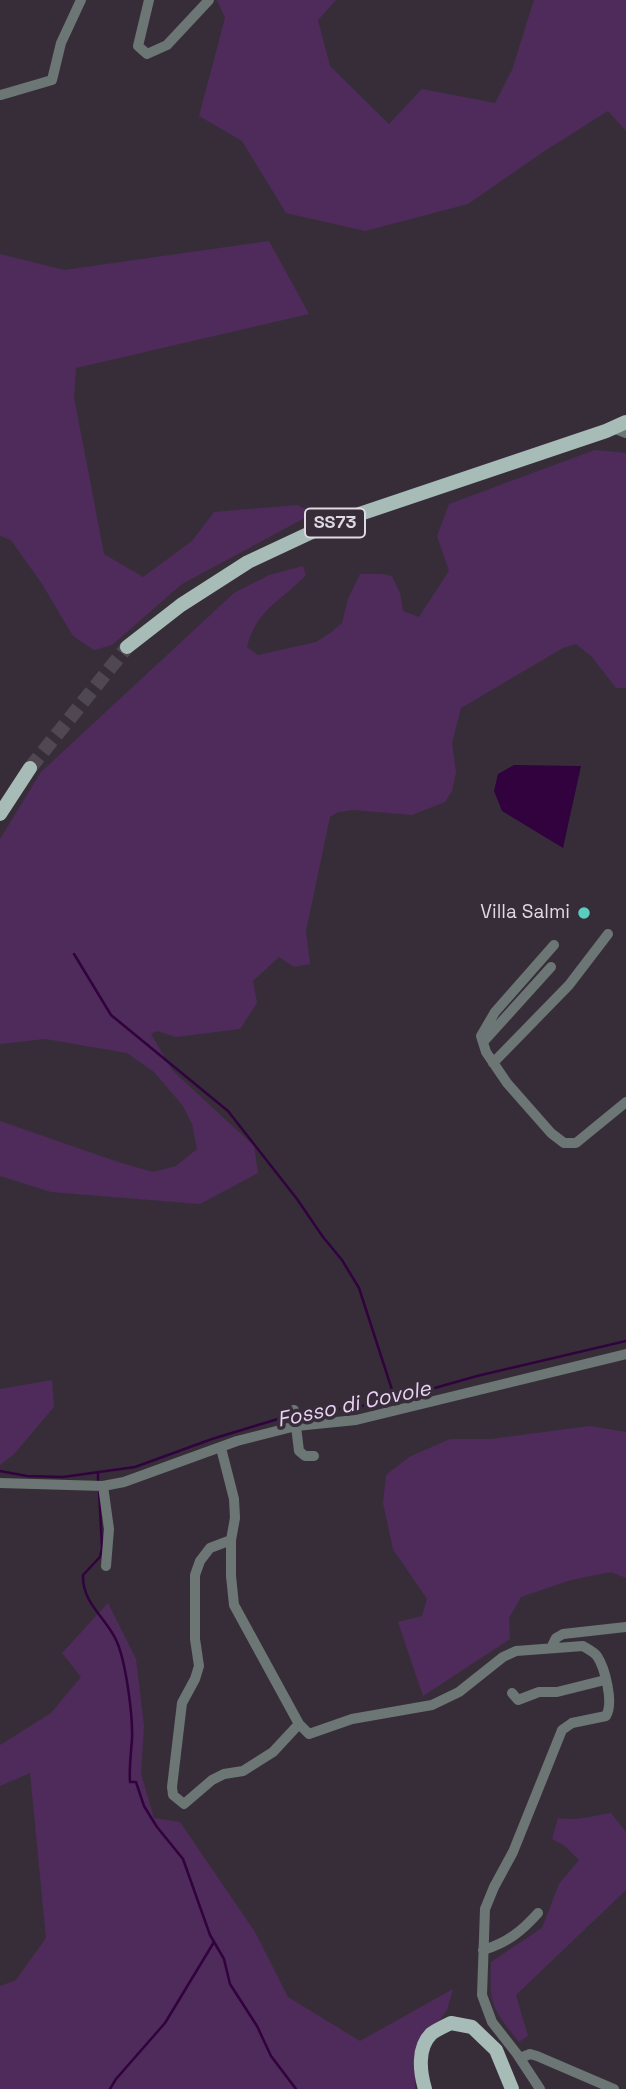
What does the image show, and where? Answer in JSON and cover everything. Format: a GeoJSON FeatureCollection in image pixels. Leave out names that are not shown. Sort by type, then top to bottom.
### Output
{"type":"FeatureCollection","features":[{"type":"Feature","properties":{"kind":"main road","name":"SS73"},"geometry":{"type":"LineString","coordinates":[[127,647],[181,605],[248,562],[327,525],[621,428]]}},
{"type":"Feature","properties":{"kind":"main road"},"geometry":{"type":"LineString","coordinates":[[0,814],[30,768]]}},
{"type":"Feature","properties":{"kind":"main road"},"geometry":{"type":"LineString","coordinates":[[425,2089],[421,2051],[431,2035],[451,2023],[472,2027],[496,2050],[512,2089]]}},
{"type":"Feature","properties":{"kind":"street"},"geometry":{"type":"LineString","coordinates":[[1,95],[52,80],[61,43],[81,0]]}},
{"type":"Feature","properties":{"kind":"street"},"geometry":{"type":"LineString","coordinates":[[149,0],[138,46],[147,54],[167,45],[209,0]]}},
{"type":"Feature","properties":{"kind":"street"},"geometry":{"type":"LineString","coordinates":[[493,1063],[569,985],[608,934]]}},
{"type":"Feature","properties":{"kind":"street"},"geometry":{"type":"LineString","coordinates":[[554,945],[495,1012],[481,1036],[486,1052],[525,1104],[551,1133],[564,1143],[576,1143],[626,1102]]}},
{"type":"Feature","properties":{"kind":"street"},"geometry":{"type":"LineString","coordinates":[[483,1042],[551,967]]}},
{"type":"Feature","properties":{"kind":"street"},"geometry":{"type":"LineString","coordinates":[[0,1483],[103,1486],[141,1477],[296,1418],[356,1420],[626,1354]]}},
{"type":"Feature","properties":{"kind":"street"},"geometry":{"type":"LineString","coordinates":[[296,1418],[299,1451],[305,1456],[314,1456]]}},
{"type":"Feature","properties":{"kind":"street"},"geometry":{"type":"LineString","coordinates":[[221,1448],[234,1500],[231,1576],[234,1605],[299,1724],[309,1734],[352,1719],[432,1705],[459,1692],[503,1657],[516,1651],[583,1646],[598,1658],[610,1696],[609,1710],[606,1716],[572,1723],[562,1730],[513,1852],[485,1909],[482,1995],[492,2022],[540,2089]]}},
{"type":"Feature","properties":{"kind":"street"},"geometry":{"type":"LineString","coordinates":[[103,1486],[109,1529],[106,1566]]}},
{"type":"Feature","properties":{"kind":"street"},"geometry":{"type":"LineString","coordinates":[[232,1540],[210,1548],[200,1561],[195,1575],[195,1639],[199,1666],[182,1703],[173,1795],[184,1804],[224,1774],[243,1771],[273,1752],[299,1724]]}},
{"type":"Feature","properties":{"kind":"street"},"geometry":{"type":"LineString","coordinates":[[551,1648],[556,1638],[563,1634],[626,1627]]}},
{"type":"Feature","properties":{"kind":"street"},"geometry":{"type":"LineString","coordinates":[[512,1693],[518,1700],[539,1692],[557,1692],[605,1681]]}},
{"type":"Feature","properties":{"kind":"street"},"geometry":{"type":"LineString","coordinates":[[483,1950],[503,1944],[523,1930],[538,1913]]}},
{"type":"Feature","properties":{"kind":"street"},"geometry":{"type":"LineString","coordinates":[[520,2058],[530,2054],[537,2056],[614,2089]]}},
{"type":"Feature","properties":{"kind":"shaded area"},"geometry":{"type":"Polygon","coordinates":[[[217,0],[336,0],[318,20],[330,66],[389,124],[422,89],[495,103],[512,70],[534,0],[626,0],[626,131],[608,111],[468,204],[365,231],[286,213],[242,141],[199,116],[225,18],[217,0]]]}},
{"type":"Feature","properties":{"kind":"shaded area"},"geometry":{"type":"Polygon","coordinates":[[[269,241],[309,314],[76,368],[74,397],[104,554],[143,577],[192,541],[214,512],[297,505],[314,513],[182,584],[112,645],[94,650],[73,636],[42,584],[11,540],[0,536],[0,254],[64,270],[269,241]]]}},
{"type":"Feature","properties":{"kind":"shaded area"},"geometry":{"type":"Polygon","coordinates":[[[595,450],[626,453],[626,688],[616,688],[592,657],[576,644],[563,648],[461,708],[452,743],[456,773],[452,791],[445,802],[412,815],[353,810],[338,812],[330,817],[306,931],[310,964],[294,967],[279,957],[253,981],[257,1003],[240,1029],[176,1037],[157,1031],[151,1034],[172,1070],[254,1146],[258,1173],[200,1204],[51,1192],[0,1176],[0,1121],[153,1172],[176,1166],[197,1149],[192,1124],[183,1106],[154,1072],[127,1053],[45,1039],[0,1044],[0,839],[41,772],[234,593],[269,575],[303,566],[306,575],[263,614],[251,634],[247,647],[258,655],[316,642],[330,633],[342,623],[348,599],[360,574],[392,576],[400,593],[403,611],[419,617],[449,571],[437,536],[449,504],[595,450]]]}},
{"type":"Feature","properties":{"kind":"shaded area"},"geometry":{"type":"Polygon","coordinates":[[[514,765],[581,766],[563,848],[502,811],[494,791],[498,774],[514,765]]]}},
{"type":"Feature","properties":{"kind":"shaded area"},"geometry":{"type":"Polygon","coordinates":[[[52,1380],[54,1407],[15,1453],[0,1465],[0,1389],[52,1380]]]}},
{"type":"Feature","properties":{"kind":"shaded area"},"geometry":{"type":"Polygon","coordinates":[[[590,1426],[626,1432],[626,1578],[611,1572],[571,1580],[521,1597],[509,1618],[510,1639],[423,1696],[398,1622],[422,1616],[427,1599],[393,1549],[383,1503],[386,1475],[409,1457],[450,1439],[491,1439],[590,1426]]]}},
{"type":"Feature","properties":{"kind":"shaded area"},"geometry":{"type":"Polygon","coordinates":[[[108,1603],[136,1659],[144,1726],[141,1774],[154,1818],[180,1822],[255,1932],[288,1997],[360,2041],[453,1989],[447,2010],[416,2052],[415,2089],[0,2089],[0,1986],[16,1980],[46,1938],[30,1773],[0,1786],[0,1745],[51,1713],[81,1677],[62,1653],[108,1603]]]}},
{"type":"Feature","properties":{"kind":"shaded area"},"geometry":{"type":"Polygon","coordinates":[[[611,1813],[626,1832],[626,1890],[516,1995],[528,2036],[519,2042],[494,2006],[491,1962],[542,1928],[559,1884],[579,1860],[565,1846],[552,1839],[558,1818],[578,1819],[611,1813]]]}},
{"type":"Feature","properties":{"kind":"waterway"},"geometry":{"type":"LineString","coordinates":[[74,954],[111,1015],[228,1111],[342,1260],[359,1288],[395,1399]]}},
{"type":"Feature","properties":{"kind":"waterway","name":"Fosso di Covole"},"geometry":{"type":"LineString","coordinates":[[298,1414],[396,1399],[477,1376],[626,1341]]}},
{"type":"Feature","properties":{"kind":"waterway","name":"Fosso di Covole"},"geometry":{"type":"LineString","coordinates":[[0,1471],[27,1476],[63,1477],[135,1467],[212,1439],[291,1415]]}},
{"type":"Feature","properties":{"kind":"waterway"},"geometry":{"type":"LineString","coordinates":[[98,1473],[98,1484]]}},
{"type":"Feature","properties":{"kind":"waterway"},"geometry":{"type":"LineString","coordinates":[[99,1490],[102,1548],[100,1557],[83,1575],[84,1585],[91,1603],[113,1633],[123,1663],[131,1717],[130,1782],[136,1782],[144,1806],[183,1859],[210,1935],[224,1959],[230,1984],[257,2026],[271,2056],[296,2089]]}},
{"type":"Feature","properties":{"kind":"waterway"},"geometry":{"type":"LineString","coordinates":[[110,2089],[165,2023],[214,1942]]}},
{"type":"Feature","properties":{"kind":"tunnel"},"geometry":{"type":"LineString","coordinates":[[30,768],[127,647]]}},
{"type":"Feature","properties":{"kind":"place","name":"Villa Salmi"},"geometry":{"type":"Point","coordinates":[584,913]}}]}
